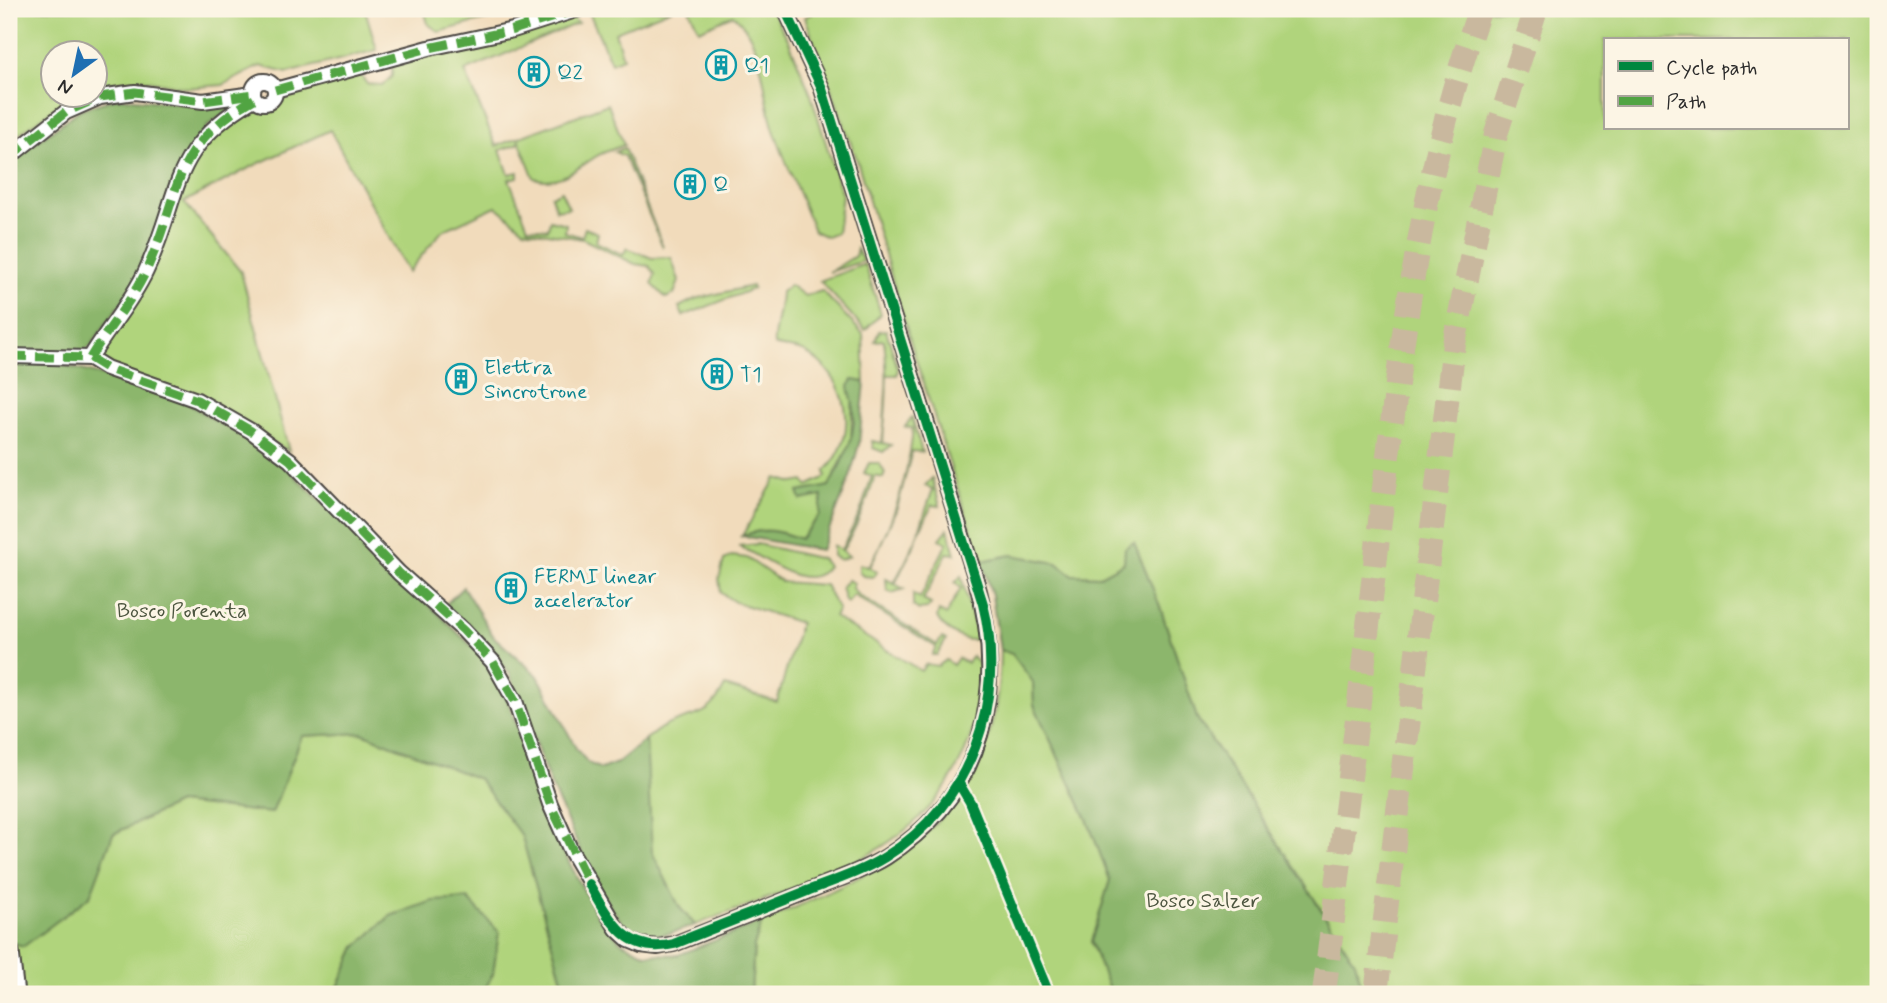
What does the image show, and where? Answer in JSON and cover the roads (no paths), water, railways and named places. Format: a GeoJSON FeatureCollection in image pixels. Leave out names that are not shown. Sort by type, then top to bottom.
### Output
{"type":"FeatureCollection","features":[{"type":"Feature","properties":{"kind":"main road"},"geometry":{"type":"LineString","coordinates":[[9,952],[15,994]]}},
{"type":"Feature","properties":{"kind":"street"},"geometry":{"type":"LineString","coordinates":[[9,157],[66,112],[100,97],[135,92],[203,101],[254,96],[262,103],[270,102],[275,90],[429,48],[513,30],[579,9]]}},
{"type":"Feature","properties":{"kind":"street"},"geometry":{"type":"LineString","coordinates":[[9,356],[90,358],[106,368],[197,400],[290,460],[399,573],[480,646],[494,662],[515,701],[550,804],[589,884],[622,936],[658,947],[674,944],[869,866],[915,834],[944,804],[971,760],[986,716],[991,653],[983,604],[821,86],[785,9]]}},
{"type":"Feature","properties":{"kind":"street"},"geometry":{"type":"LineString","coordinates":[[90,358],[138,289],[187,159],[213,128],[254,96]]}},
{"type":"Feature","properties":{"kind":"tunnel"},"geometry":{"type":"LineString","coordinates":[[1324,994],[1388,456],[1415,262],[1442,134],[1480,9]]}},
{"type":"Feature","properties":{"kind":"tunnel"},"geometry":{"type":"LineString","coordinates":[[1376,994],[1454,344],[1496,134],[1536,9]]}},
{"type":"Feature","properties":{"kind":"place","name":"Q1"},"geometry":{"type":"Point","coordinates":[721,65]}},
{"type":"Feature","properties":{"kind":"place","name":"Q2"},"geometry":{"type":"Point","coordinates":[534,72]}},
{"type":"Feature","properties":{"kind":"place","name":"Q"},"geometry":{"type":"Point","coordinates":[690,184]}},
{"type":"Feature","properties":{"kind":"place","name":"T1"},"geometry":{"type":"Point","coordinates":[717,374]}},
{"type":"Feature","properties":{"kind":"place","name":"Elettra Sincrotrone"},"geometry":{"type":"Point","coordinates":[461,379]}},
{"type":"Feature","properties":{"kind":"place","name":"FERMI linear accelerator"},"geometry":{"type":"Point","coordinates":[511,588]}},
{"type":"Feature","properties":{"kind":"park label","name":"Bosco Porenta"},"geometry":{"type":"Point","coordinates":[182,610]}},
{"type":"Feature","properties":{"kind":"park label","name":"Bosco Salzer"},"geometry":{"type":"Point","coordinates":[1203,900]}}]}
